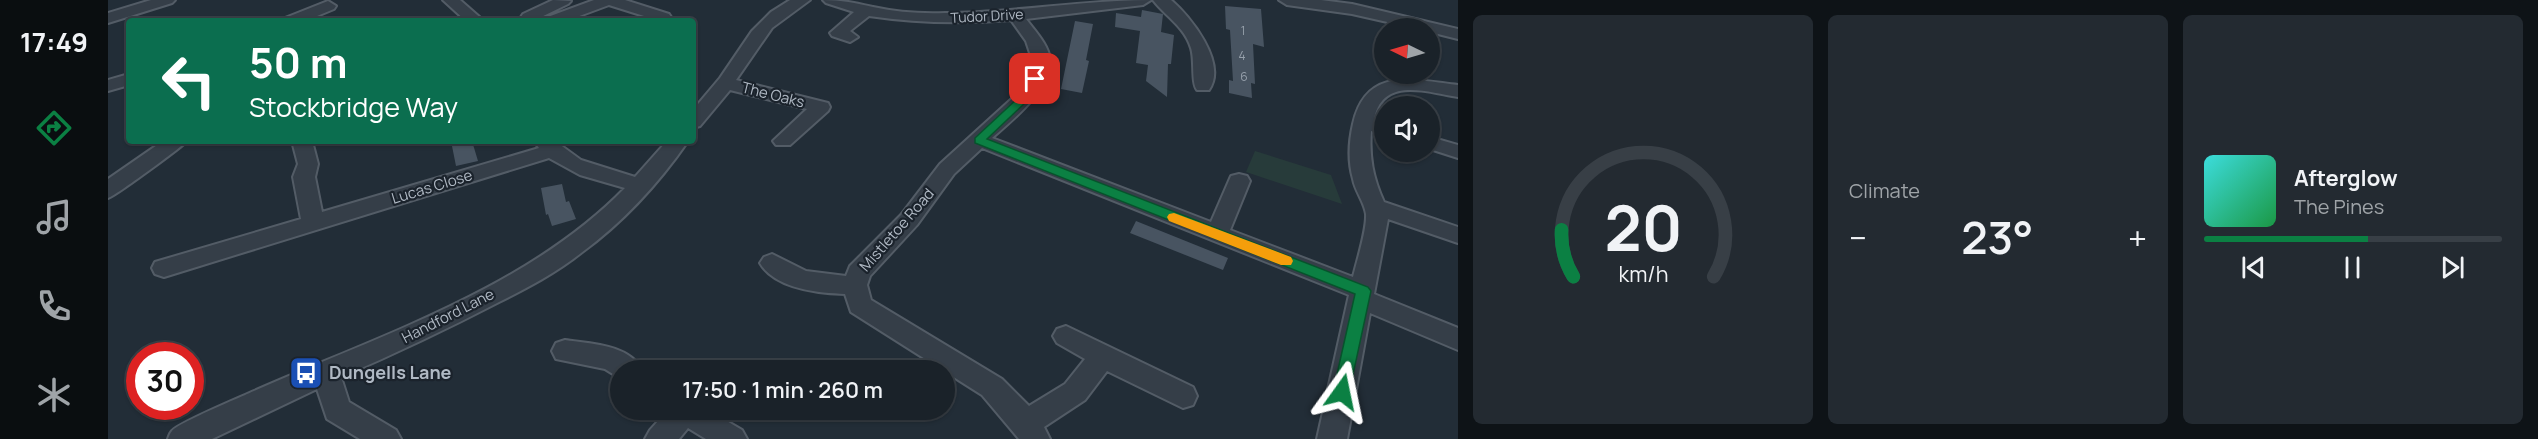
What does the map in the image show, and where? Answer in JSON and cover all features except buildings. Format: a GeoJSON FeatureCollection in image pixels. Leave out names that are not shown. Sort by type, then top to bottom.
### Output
{"type":"FeatureCollection","features":[{"type":"Feature","properties":{"kind":"street"},"geometry":{"type":"LineString","coordinates":[[108,18],[167,0]]}},
{"type":"Feature","properties":{"kind":"street"},"geometry":{"type":"LineString","coordinates":[[451,0],[472,18]]}},
{"type":"Feature","properties":{"kind":"street"},"geometry":{"type":"LineString","coordinates":[[529,17],[566,4],[609,0],[663,17]]}},
{"type":"Feature","properties":{"kind":"street"},"geometry":{"type":"LineString","coordinates":[[696,118],[725,83],[765,24],[785,7],[801,0]]}},
{"type":"Feature","properties":{"kind":"street","name":"Tudor Drive"},"geometry":{"type":"LineString","coordinates":[[831,0],[866,10],[921,17],[958,18],[1015,15],[1143,0]]}},
{"type":"Feature","properties":{"kind":"street"},"geometry":{"type":"LineString","coordinates":[[1161,0],[1179,13],[1200,45],[1204,65],[1203,86]]}},
{"type":"Feature","properties":{"kind":"street"},"geometry":{"type":"LineString","coordinates":[[1287,0],[1352,9],[1382,18]]}},
{"type":"Feature","properties":{"kind":"street"},"geometry":{"type":"LineString","coordinates":[[554,18],[566,4]]}},
{"type":"Feature","properties":{"kind":"street"},"geometry":{"type":"LineString","coordinates":[[298,18],[328,6]]}},
{"type":"Feature","properties":{"kind":"street"},"geometry":{"type":"LineString","coordinates":[[624,18],[637,9]]}},
{"type":"Feature","properties":{"kind":"street"},"geometry":{"type":"LineString","coordinates":[[1352,9],[1367,19],[1374,20]]}},
{"type":"Feature","properties":{"kind":"street"},"geometry":{"type":"LineString","coordinates":[[850,37],[838,33],[866,10]]}},
{"type":"Feature","properties":{"kind":"street","name":"Mistletoe Road"},"geometry":{"type":"LineString","coordinates":[[1015,15],[1034,41],[1041,59],[1035,79],[1023,99],[947,169],[909,220],[860,272],[855,285],[860,305],[992,387],[1031,431]]}},
{"type":"Feature","properties":{"kind":"street"},"geometry":{"type":"LineString","coordinates":[[1440,34],[1458,34]]}},
{"type":"Feature","properties":{"kind":"street"},"geometry":{"type":"LineString","coordinates":[[108,86],[126,80]]}},
{"type":"Feature","properties":{"kind":"street","name":"The Oaks"},"geometry":{"type":"LineString","coordinates":[[725,83],[821,107],[783,141]]}},
{"type":"Feature","properties":{"kind":"street"},"geometry":{"type":"LineString","coordinates":[[1377,96],[1386,87],[1400,85],[1458,91]]}},
{"type":"Feature","properties":{"kind":"street"},"geometry":{"type":"LineString","coordinates":[[1332,439],[1377,218],[1377,207],[1365,184],[1359,161],[1374,125],[1369,104],[1374,99]]}},
{"type":"Feature","properties":{"kind":"street"},"geometry":{"type":"LineString","coordinates":[[979,140],[1217,234],[1362,295],[1458,339]]}},
{"type":"Feature","properties":{"kind":"street"},"geometry":{"type":"LineString","coordinates":[[108,191],[126,175],[172,144]]}},
{"type":"Feature","properties":{"kind":"street"},"geometry":{"type":"LineString","coordinates":[[303,144],[308,164],[304,177],[313,223]]}},
{"type":"Feature","properties":{"kind":"street","name":"Handford Lane"},"geometry":{"type":"LineString","coordinates":[[183,439],[228,416],[415,333],[555,260],[610,216],[641,186],[676,144]]}},
{"type":"Feature","properties":{"kind":"street"},"geometry":{"type":"LineString","coordinates":[[547,146],[570,163],[641,186]]}},
{"type":"Feature","properties":{"kind":"street","name":"Lucas Close"},"geometry":{"type":"LineString","coordinates":[[164,268],[313,223],[547,146]]}},
{"type":"Feature","properties":{"kind":"street"},"geometry":{"type":"LineString","coordinates":[[1440,146],[1458,152]]}},
{"type":"Feature","properties":{"kind":"street"},"geometry":{"type":"LineString","coordinates":[[1217,234],[1239,181]]}},
{"type":"Feature","properties":{"kind":"street"},"geometry":{"type":"LineString","coordinates":[[1377,207],[1458,235]]}},
{"type":"Feature","properties":{"kind":"street"},"geometry":{"type":"LineString","coordinates":[[772,263],[785,273],[813,284],[855,285]]}},
{"type":"Feature","properties":{"kind":"street"},"geometry":{"type":"LineString","coordinates":[[1066,336],[1183,396]]}},
{"type":"Feature","properties":{"kind":"street"},"geometry":{"type":"LineString","coordinates":[[565,351],[613,360]]}},
{"type":"Feature","properties":{"kind":"street"},"geometry":{"type":"LineString","coordinates":[[1031,431],[1075,392],[1103,356]]}},
{"type":"Feature","properties":{"kind":"street"},"geometry":{"type":"LineString","coordinates":[[326,372],[337,410],[386,439]]}},
{"type":"Feature","properties":{"kind":"street"},"geometry":{"type":"LineString","coordinates":[[660,439],[676,420]]}},
{"type":"Feature","properties":{"kind":"street"},"geometry":{"type":"LineString","coordinates":[[701,420],[732,439]]}},
{"type":"Feature","properties":{"kind":"green space"},"geometry":{"type":"Polygon","coordinates":[[[1255,151],[1331,175],[1342,204],[1246,172],[1255,151]]]}},
{"type":"Feature","properties":{"kind":"slow traffic"},"geometry":{"type":"LineString","coordinates":[[1174,217],[1286,261]]}},
{"type":"Feature","properties":{"kind":"place","name":"Dungells Lane"},"geometry":{"type":"Point","coordinates":[306,373]}},
{"type":"Feature","properties":{"kind":"route"},"geometry":{"type":"LineString","coordinates":[[1035,79],[1023,99],[979,140],[1363,291],[1342,392]]}}]}
